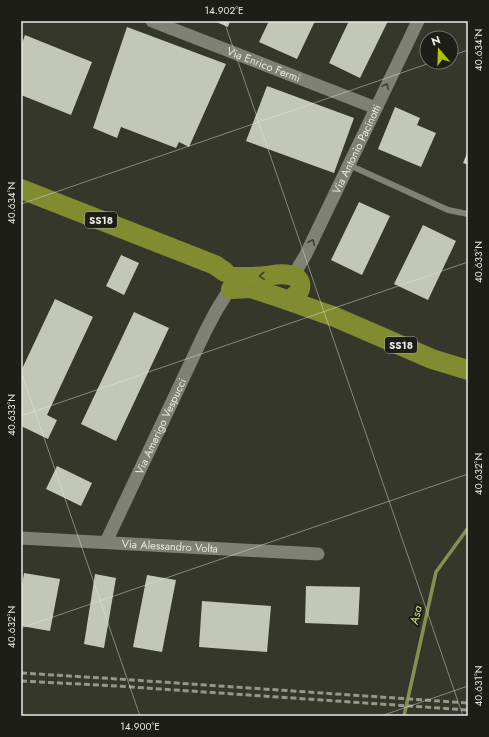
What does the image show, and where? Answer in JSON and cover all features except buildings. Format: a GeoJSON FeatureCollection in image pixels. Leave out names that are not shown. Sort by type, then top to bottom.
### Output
{"type":"FeatureCollection","features":[{"type":"Feature","properties":{"kind":"main road","name":"SS18"},"geometry":{"type":"LineString","coordinates":[[21,189],[215,266],[226,284],[251,288],[294,288],[335,317],[432,359],[468,370]]}},
{"type":"Feature","properties":{"kind":"street","name":"Via Enrico Fermi"},"geometry":{"type":"LineString","coordinates":[[152,21],[376,108]]}},
{"type":"Feature","properties":{"kind":"street","name":"Via Antonio Pacinotti"},"geometry":{"type":"LineString","coordinates":[[294,288],[305,256],[418,21]]}},
{"type":"Feature","properties":{"kind":"street","name":"Via Amerigo Vespucci"},"geometry":{"type":"LineString","coordinates":[[106,542],[216,312],[226,284]]}},
{"type":"Feature","properties":{"kind":"street","name":"Via Alessandro Volta"},"geometry":{"type":"LineString","coordinates":[[21,538],[318,554]]}},
{"type":"Feature","properties":{"kind":"lane"},"geometry":{"type":"LineString","coordinates":[[349,165],[448,210],[468,214]]}},
{"type":"Feature","properties":{"kind":"waterway","name":"Asa"},"geometry":{"type":"LineString","coordinates":[[404,716],[436,572],[468,528]]}},
{"type":"Feature","properties":{"kind":"railway"},"geometry":{"type":"LineString","coordinates":[[21,673],[468,703]]}},
{"type":"Feature","properties":{"kind":"railway"},"geometry":{"type":"LineString","coordinates":[[21,681],[117,686],[468,710]]}}]}
